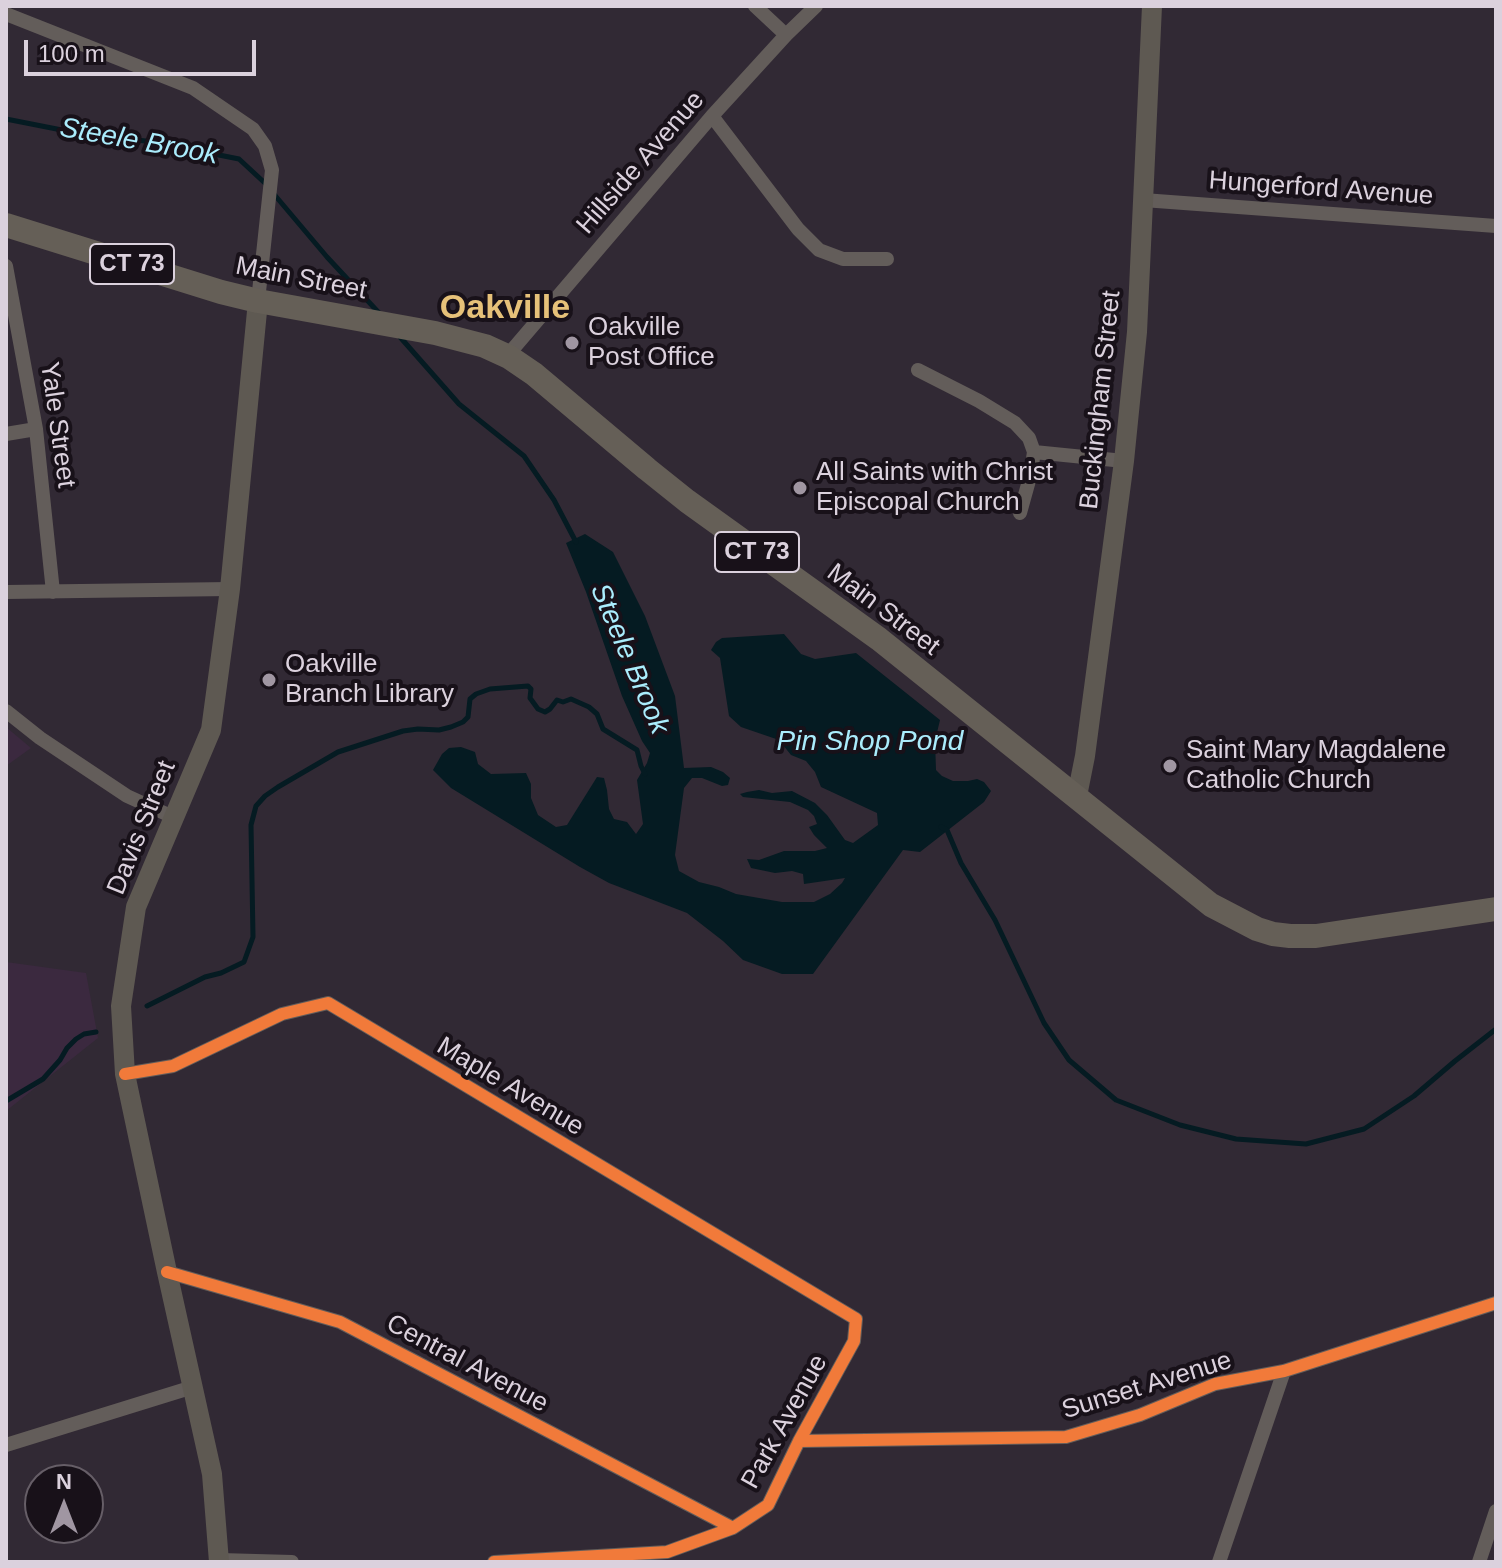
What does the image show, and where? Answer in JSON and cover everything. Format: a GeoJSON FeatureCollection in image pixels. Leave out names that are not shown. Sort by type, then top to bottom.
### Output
{"type":"FeatureCollection","features":[{"type":"Feature","properties":{"kind":"main road","name":"Buckingham Street"},"geometry":{"type":"LineString","coordinates":[[1077,796],[1124,461],[1137,332],[1152,6]]}},
{"type":"Feature","properties":{"kind":"main road","name":"Main Street"},"geometry":{"type":"LineString","coordinates":[[6,225],[186,282],[258,301],[427,331],[476,343],[507,356],[534,374],[677,493],[879,639],[1211,905],[1257,929],[1273,934],[1316,936],[1496,909]]}},
{"type":"Feature","properties":{"kind":"main road","name":"Davis Street"},"geometry":{"type":"LineString","coordinates":[[220,1561],[212,1474],[125,1074],[121,1006],[136,907],[211,730],[230,589],[258,301]]}},
{"type":"Feature","properties":{"kind":"street"},"geometry":{"type":"LineString","coordinates":[[755,6],[786,35]]}},
{"type":"Feature","properties":{"kind":"street","name":"Hillside Avenue"},"geometry":{"type":"LineString","coordinates":[[507,356],[712,116],[816,6]]}},
{"type":"Feature","properties":{"kind":"street"},"geometry":{"type":"LineString","coordinates":[[6,14],[193,88],[253,129],[265,146],[272,170],[258,301]]}},
{"type":"Feature","properties":{"kind":"street"},"geometry":{"type":"LineString","coordinates":[[712,116],[798,229],[819,250],[843,259],[887,259]]}},
{"type":"Feature","properties":{"kind":"street","name":"Hungerford Avenue"},"geometry":{"type":"LineString","coordinates":[[1143,200],[1496,226]]}},
{"type":"Feature","properties":{"kind":"street","name":"Yale Street"},"geometry":{"type":"LineString","coordinates":[[6,266],[36,429],[53,592]]}},
{"type":"Feature","properties":{"kind":"street"},"geometry":{"type":"LineString","coordinates":[[918,370],[1015,423],[1029,438],[1034,452],[1020,513]]}},
{"type":"Feature","properties":{"kind":"street"},"geometry":{"type":"LineString","coordinates":[[6,434],[36,429]]}},
{"type":"Feature","properties":{"kind":"street"},"geometry":{"type":"LineString","coordinates":[[1034,452],[1124,461]]}},
{"type":"Feature","properties":{"kind":"street"},"geometry":{"type":"LineString","coordinates":[[6,592],[230,589]]}},
{"type":"Feature","properties":{"kind":"street"},"geometry":{"type":"LineString","coordinates":[[6,711],[40,738],[127,796],[173,817]]}},
{"type":"Feature","properties":{"kind":"street","name":"Maple Avenue"},"geometry":{"type":"LineString","coordinates":[[125,1074],[173,1066],[282,1014],[328,1003],[856,1319]]}},
{"type":"Feature","properties":{"kind":"street","name":"Central Avenue"},"geometry":{"type":"LineString","coordinates":[[167,1272],[340,1322],[733,1528]]}},
{"type":"Feature","properties":{"kind":"street","name":"Sunset Avenue"},"geometry":{"type":"LineString","coordinates":[[799,1441],[1066,1437],[1140,1415],[1215,1384],[1284,1371],[1496,1303]]}},
{"type":"Feature","properties":{"kind":"street","name":"Park Avenue"},"geometry":{"type":"LineString","coordinates":[[494,1562],[668,1557],[733,1528],[768,1505],[854,1341],[856,1319]]}},
{"type":"Feature","properties":{"kind":"street"},"geometry":{"type":"LineString","coordinates":[[1219,1562],[1284,1371]]}},
{"type":"Feature","properties":{"kind":"street"},"geometry":{"type":"LineString","coordinates":[[6,1445],[193,1387]]}},
{"type":"Feature","properties":{"kind":"street"},"geometry":{"type":"LineString","coordinates":[[1479,1562],[1496,1511]]}},
{"type":"Feature","properties":{"kind":"street"},"geometry":{"type":"LineString","coordinates":[[220,1561],[292,1562]]}},
{"type":"Feature","properties":{"kind":"shaded area"},"geometry":{"type":"Polygon","coordinates":[[[6,727],[31,748],[6,766],[6,727]]]}},
{"type":"Feature","properties":{"kind":"shaded area"},"geometry":{"type":"Polygon","coordinates":[[[6,962],[86,973],[98,1038],[6,1111],[6,962]]]}},
{"type":"Feature","properties":{"kind":"water","name":"Pin Shop Pond"},"geometry":{"type":"Polygon","coordinates":[[[585,534],[613,552],[645,616],[675,696],[684,768],[711,767],[730,778],[728,785],[722,786],[702,778],[692,778],[684,788],[675,855],[679,871],[699,882],[736,894],[782,902],[814,902],[842,883],[845,878],[804,884],[803,874],[751,868],[747,859],[759,860],[784,851],[827,848],[809,827],[817,824],[808,810],[790,802],[743,797],[740,794],[747,792],[792,791],[815,803],[845,840],[853,843],[878,825],[877,813],[821,787],[806,761],[791,755],[779,740],[741,727],[729,716],[720,658],[711,650],[722,638],[784,634],[801,654],[815,659],[856,653],[940,720],[935,741],[936,770],[953,781],[977,779],[991,791],[984,802],[920,852],[903,850],[813,974],[782,974],[743,960],[687,913],[609,883],[580,867],[451,788],[433,770],[449,748],[461,747],[475,752],[478,764],[491,774],[526,773],[538,815],[556,827],[567,825],[597,777],[604,778],[609,809],[614,819],[627,822],[636,834],[643,824],[637,780],[650,753],[622,696],[566,543],[585,534]]]}},
{"type":"Feature","properties":{"kind":"waterway","name":"Steele Brook"},"geometry":{"type":"LineString","coordinates":[[6,119],[239,159],[267,185]]}},
{"type":"Feature","properties":{"kind":"waterway","name":"Steele Brook"},"geometry":{"type":"LineString","coordinates":[[273,193],[380,314]]}},
{"type":"Feature","properties":{"kind":"waterway","name":"Steele Brook"},"geometry":{"type":"LineString","coordinates":[[400,337],[459,404],[524,456],[554,500],[576,542]]}},
{"type":"Feature","properties":{"kind":"waterway"},"geometry":{"type":"LineString","coordinates":[[147,1006],[205,977],[244,962],[253,937],[251,825],[256,806],[278,787],[338,752],[403,731],[451,727],[468,717],[470,699],[476,694],[490,689],[528,686],[531,689],[530,698],[538,709],[545,712],[557,700],[563,702],[571,699],[589,707],[597,714],[603,729],[637,750],[645,774]]}},
{"type":"Feature","properties":{"kind":"waterway","name":"Steele Brook"},"geometry":{"type":"LineString","coordinates":[[941,827],[947,830],[961,863],[995,920],[1044,1023],[1069,1060],[1116,1100],[1180,1125],[1236,1139],[1306,1144],[1364,1129],[1414,1096],[1496,1029]]}},
{"type":"Feature","properties":{"kind":"waterway"},"geometry":{"type":"LineString","coordinates":[[6,1101],[43,1079],[76,1039],[96,1032]]}},
{"type":"Feature","properties":{"kind":"cycle path"},"geometry":{"type":"LineString","coordinates":[[125,1074],[173,1066],[282,1014],[328,1003],[856,1319],[854,1341],[768,1505],[733,1528],[667,1552],[494,1562]]}},
{"type":"Feature","properties":{"kind":"cycle path"},"geometry":{"type":"LineString","coordinates":[[167,1272],[340,1322],[733,1528]]}},
{"type":"Feature","properties":{"kind":"cycle path"},"geometry":{"type":"LineString","coordinates":[[799,1441],[1066,1437],[1140,1415],[1215,1384],[1284,1371],[1496,1303]]}},
{"type":"Feature","properties":{"kind":"place","name":"Oakville Post Office"},"geometry":{"type":"Point","coordinates":[572,343]}},
{"type":"Feature","properties":{"kind":"place","name":"All Saints with Christ Episcopal Church"},"geometry":{"type":"Point","coordinates":[800,488]}},
{"type":"Feature","properties":{"kind":"place","name":"Oakville Branch Library"},"geometry":{"type":"Point","coordinates":[269,680]}},
{"type":"Feature","properties":{"kind":"place","name":"Saint Mary Magdalene Catholic Church"},"geometry":{"type":"Point","coordinates":[1170,766]}},
{"type":"Feature","properties":{"kind":"district","name":"Oakville"},"geometry":{"type":"Point","coordinates":[505,309]}}]}
